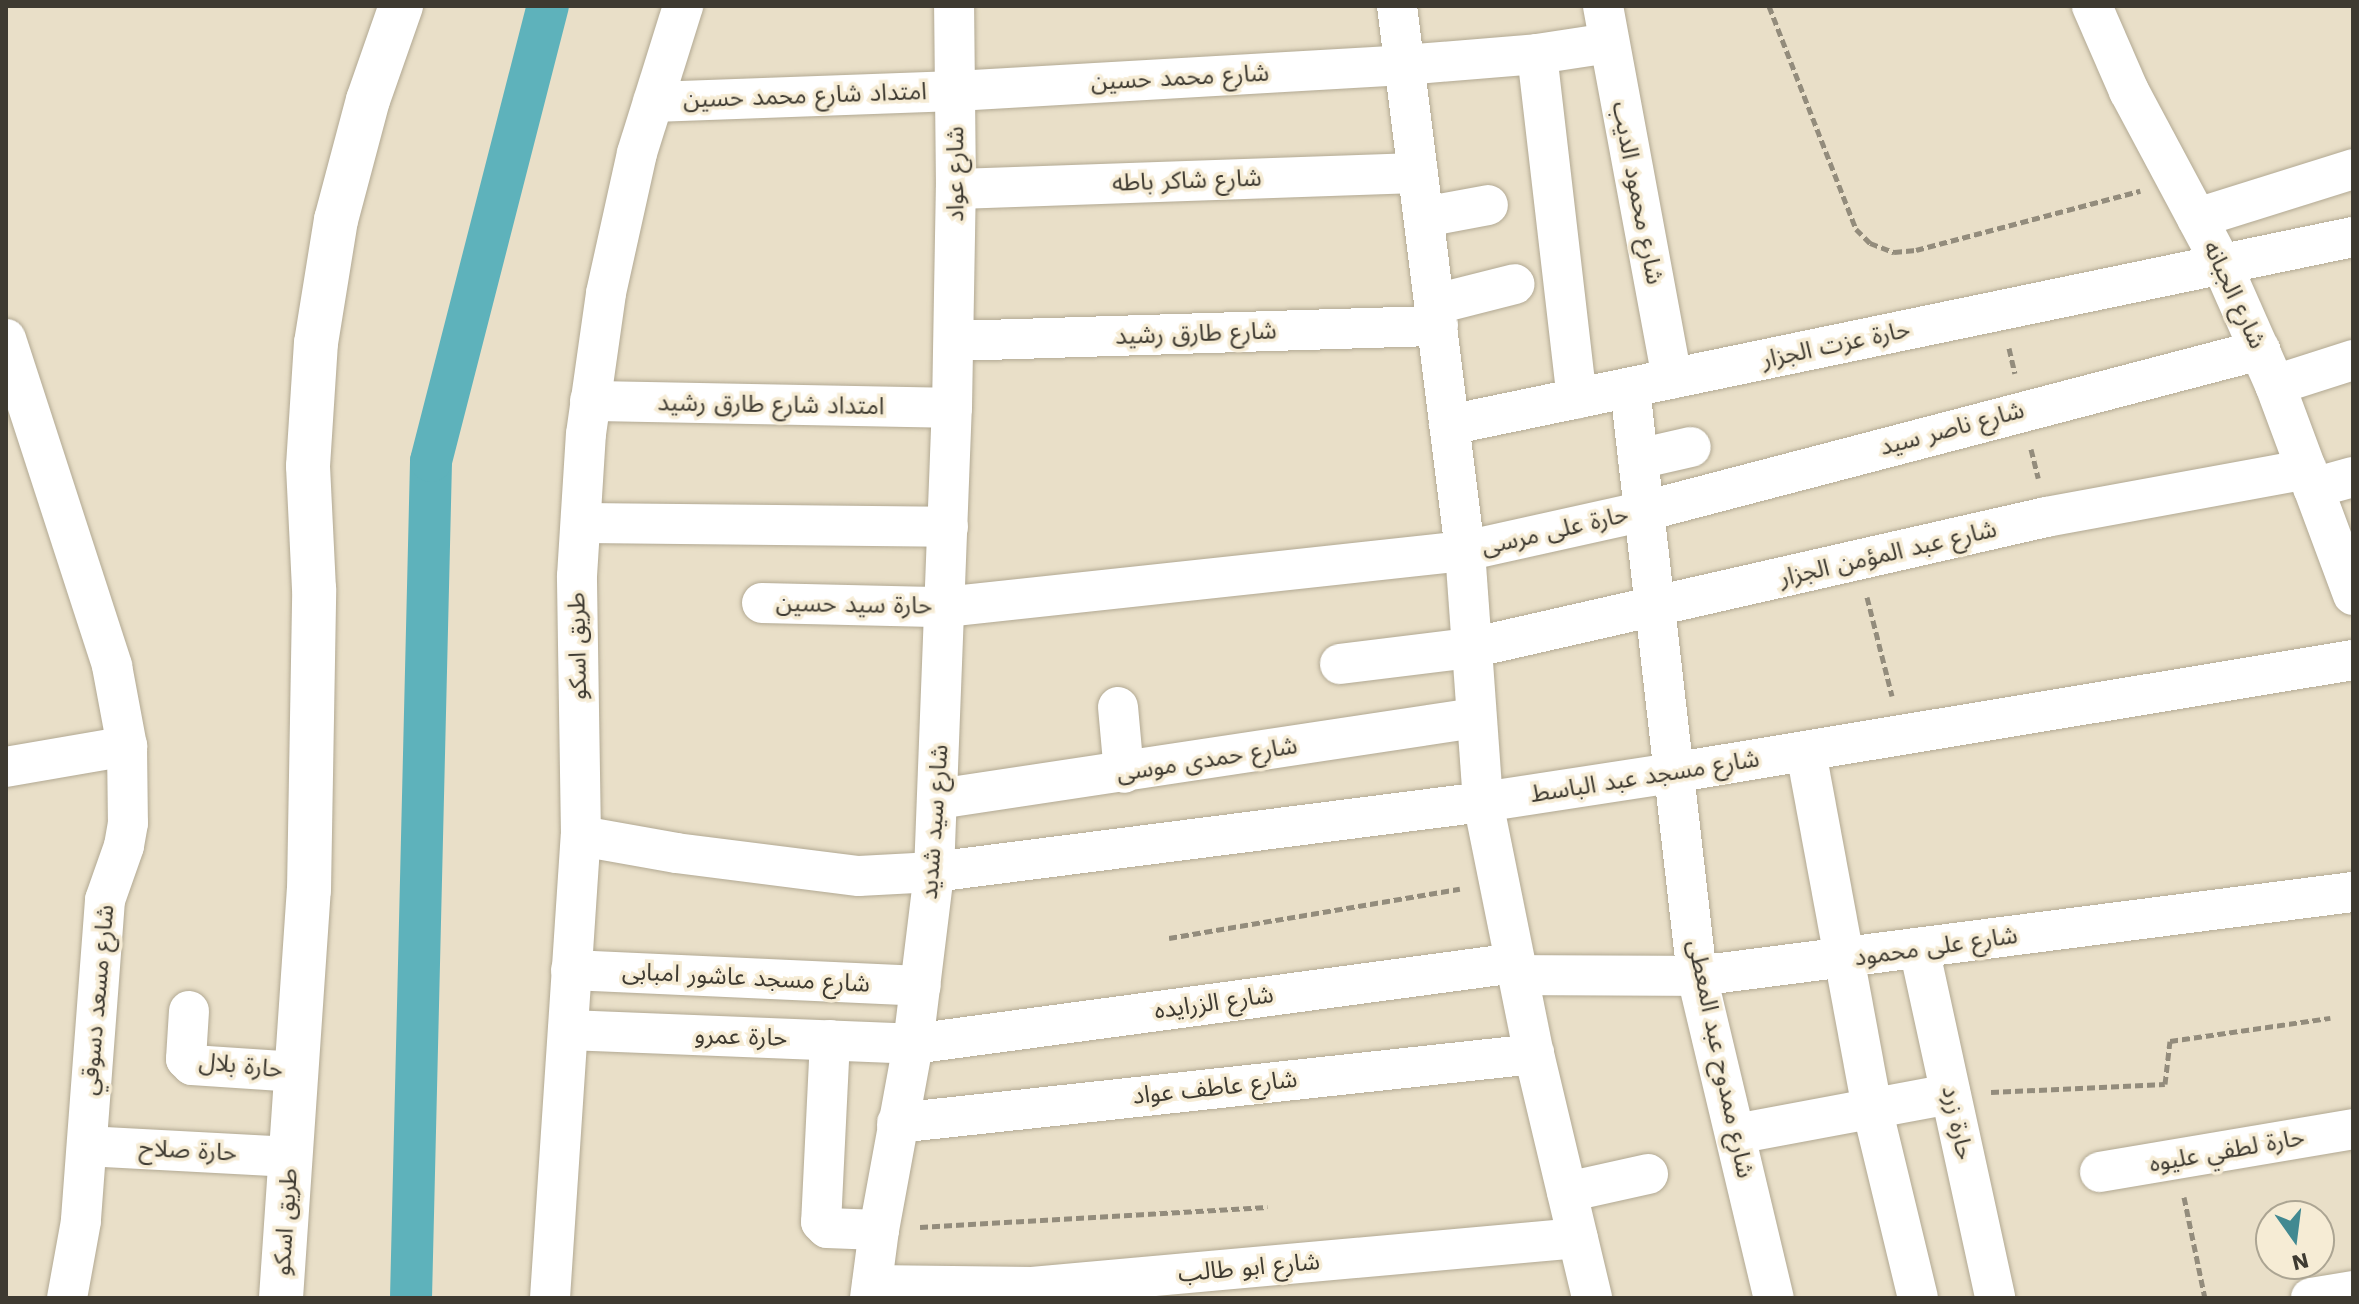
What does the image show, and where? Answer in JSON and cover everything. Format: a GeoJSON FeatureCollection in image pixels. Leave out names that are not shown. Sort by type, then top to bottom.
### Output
{"type":"FeatureCollection","features":[{"type":"Feature","properties":{"kind":"street","name":"طريق اسكو"},"geometry":{"type":"LineString","coordinates":[[281,1298],[309,890],[314,589],[308,466],[316,343],[336,220],[368,100],[401,6]]}},
{"type":"Feature","properties":{"kind":"street","name":"طريق اسكو"},"geometry":{"type":"LineString","coordinates":[[550,1298],[581,836],[577,576],[590,401],[606,293],[637,153],[683,6]]}},
{"type":"Feature","properties":{"kind":"street","name":"شارع عواد"},"geometry":{"type":"LineString","coordinates":[[954,6],[954,341]]}},
{"type":"Feature","properties":{"kind":"street"},"geometry":{"type":"LineString","coordinates":[[1397,6],[1465,551],[1483,802],[1534,1054],[1592,1298]]}},
{"type":"Feature","properties":{"kind":"street","name":"شارع الجبانه"},"geometry":{"type":"LineString","coordinates":[[2092,6],[2129,91],[2222,265],[2267,367],[2352,586]]}},
{"type":"Feature","properties":{"kind":"street","name":"شارع محمد حسين"},"geometry":{"type":"LineString","coordinates":[[956,91],[1404,65],[1537,54],[1606,24]]}},
{"type":"Feature","properties":{"kind":"street","name":"شارع محمود الديب"},"geometry":{"type":"LineString","coordinates":[[1606,24],[1672,379]]}},
{"type":"Feature","properties":{"kind":"street"},"geometry":{"type":"LineString","coordinates":[[1537,54],[1577,399]]}},
{"type":"Feature","properties":{"kind":"street","name":"امتداد شارع محمد حسين"},"geometry":{"type":"LineString","coordinates":[[653,102],[956,91]]}},
{"type":"Feature","properties":{"kind":"street"},"geometry":{"type":"LineString","coordinates":[[2197,218],[2353,169]]}},
{"type":"Feature","properties":{"kind":"street","name":"شارع شاكر باطه"},"geometry":{"type":"LineString","coordinates":[[956,189],[1418,173]]}},
{"type":"Feature","properties":{"kind":"street"},"geometry":{"type":"LineString","coordinates":[[1424,217],[1488,205]]}},
{"type":"Feature","properties":{"kind":"street","name":"حارة عزت الجزار"},"geometry":{"type":"LineString","coordinates":[[1449,425],[2353,237]]}},
{"type":"Feature","properties":{"kind":"street","name":"شارع طارق رشيد"},"geometry":{"type":"LineString","coordinates":[[954,341],[1437,315],[1515,284]]}},
{"type":"Feature","properties":{"kind":"street","name":"شارع مسعد دسوقي"},"geometry":{"type":"LineString","coordinates":[[6,339],[112,666],[127,746],[128,823],[124,846],[105,900],[81,1221],[67,1298]]}},
{"type":"Feature","properties":{"kind":"street","name":"شارع سيد شديد"},"geometry":{"type":"LineString","coordinates":[[871,1291],[897,1123],[913,1044],[934,872],[954,341]]}},
{"type":"Feature","properties":{"kind":"street","name":"شارع ناصر سيد"},"geometry":{"type":"LineString","coordinates":[[1645,511],[2023,411],[2267,367],[2353,360]]}},
{"type":"Feature","properties":{"kind":"street","name":"شارع ممدوح عبد المعطى"},"geometry":{"type":"LineString","coordinates":[[1630,388],[1697,976],[1774,1298]]}},
{"type":"Feature","properties":{"kind":"street","name":"امتداد شارع طارق رشيد"},"geometry":{"type":"LineString","coordinates":[[590,401],[952,408]]}},
{"type":"Feature","properties":{"kind":"street"},"geometry":{"type":"LineString","coordinates":[[1638,459],[1691,447]]}},
{"type":"Feature","properties":{"kind":"street","name":"شارع عبد المؤمن الجزار"},"geometry":{"type":"LineString","coordinates":[[1340,664],[1471,648],[2046,517],[2310,478],[2353,477]]}},
{"type":"Feature","properties":{"kind":"street","name":"حارة على مرسى"},"geometry":{"type":"LineString","coordinates":[[945,607],[1465,551],[1645,511]]}},
{"type":"Feature","properties":{"kind":"street"},"geometry":{"type":"LineString","coordinates":[[581,523],[948,527]]}},
{"type":"Feature","properties":{"kind":"street","name":"حارة سيد حسين"},"geometry":{"type":"LineString","coordinates":[[762,603],[945,607]]}},
{"type":"Feature","properties":{"kind":"street","name":"شارع مسجد عبد الباسط"},"geometry":{"type":"LineString","coordinates":[[581,836],[676,853],[859,876],[934,872],[1483,802],[1806,752],[2353,660]]}},
{"type":"Feature","properties":{"kind":"street"},"geometry":{"type":"LineString","coordinates":[[1118,707],[1124,773]]}},
{"type":"Feature","properties":{"kind":"street","name":"شارع حمدى موسى"},"geometry":{"type":"LineString","coordinates":[[938,799],[1475,718]]}},
{"type":"Feature","properties":{"kind":"street"},"geometry":{"type":"LineString","coordinates":[[6,767],[127,746]]}},
{"type":"Feature","properties":{"kind":"street"},"geometry":{"type":"LineString","coordinates":[[1806,752],[1842,960],[1872,1108],[1918,1298]]}},
{"type":"Feature","properties":{"kind":"street","name":"شارع على محمود"},"geometry":{"type":"LineString","coordinates":[[1516,969],[1697,976],[1842,960],[2353,892]]}},
{"type":"Feature","properties":{"kind":"street","name":"حارة زرد"},"geometry":{"type":"LineString","coordinates":[[1919,948],[1995,1298]]}},
{"type":"Feature","properties":{"kind":"street","name":"شارع الزرايده"},"geometry":{"type":"LineString","coordinates":[[913,1044],[1516,969]]}},
{"type":"Feature","properties":{"kind":"street","name":"شارع مسجد عاشور امبابى"},"geometry":{"type":"LineString","coordinates":[[571,970],[921,986]]}},
{"type":"Feature","properties":{"kind":"street","name":"حارة بلال"},"geometry":{"type":"LineString","coordinates":[[189,1011],[186,1059],[192,1065],[297,1072]]}},
{"type":"Feature","properties":{"kind":"street","name":"حارة عمرو"},"geometry":{"type":"LineString","coordinates":[[568,1030],[913,1044]]}},
{"type":"Feature","properties":{"kind":"street"},"geometry":{"type":"LineString","coordinates":[[830,1040],[821,1222],[827,1228],[879,1230]]}},
{"type":"Feature","properties":{"kind":"street","name":"شارع عاطف عواد"},"geometry":{"type":"LineString","coordinates":[[897,1123],[1534,1054]]}},
{"type":"Feature","properties":{"kind":"street"},"geometry":{"type":"LineString","coordinates":[[1736,1134],[1950,1094]]}},
{"type":"Feature","properties":{"kind":"street","name":"حارة لطفي عليوه"},"geometry":{"type":"LineString","coordinates":[[2100,1172],[2353,1129]]}},
{"type":"Feature","properties":{"kind":"street","name":"حارة صلاح"},"geometry":{"type":"LineString","coordinates":[[87,1146],[290,1157]]}},
{"type":"Feature","properties":{"kind":"street"},"geometry":{"type":"LineString","coordinates":[[1567,1192],[1648,1174]]}},
{"type":"Feature","properties":{"kind":"street","name":"شارع ابو طالب"},"geometry":{"type":"LineString","coordinates":[[871,1291],[1032,1293],[1578,1238]]}},
{"type":"Feature","properties":{"kind":"street"},"geometry":{"type":"LineString","coordinates":[[2311,1298],[2353,1291]]}},
{"type":"Feature","properties":{"kind":"path"},"geometry":{"type":"LineString","coordinates":[[1769,6],[1856,229],[1870,243],[1894,252],[1916,250],[2176,181]]}},
{"type":"Feature","properties":{"kind":"path"},"geometry":{"type":"LineString","coordinates":[[2001,311],[2046,517]]}},
{"type":"Feature","properties":{"kind":"path"},"geometry":{"type":"LineString","coordinates":[[1858,561],[1902,736]]}},
{"type":"Feature","properties":{"kind":"path"},"geometry":{"type":"LineString","coordinates":[[1169,938],[1499,882]]}},
{"type":"Feature","properties":{"kind":"path"},"geometry":{"type":"LineString","coordinates":[[1950,1094],[2165,1084],[2170,1041],[2330,1018]]}},
{"type":"Feature","properties":{"kind":"path"},"geometry":{"type":"LineString","coordinates":[[2177,1161],[2205,1298]]}},
{"type":"Feature","properties":{"kind":"path"},"geometry":{"type":"LineString","coordinates":[[879,1230],[1267,1207]]}},
{"type":"Feature","properties":{"kind":"waterway"},"geometry":{"type":"LineString","coordinates":[[411,1298],[431,461],[548,6]]}}]}
